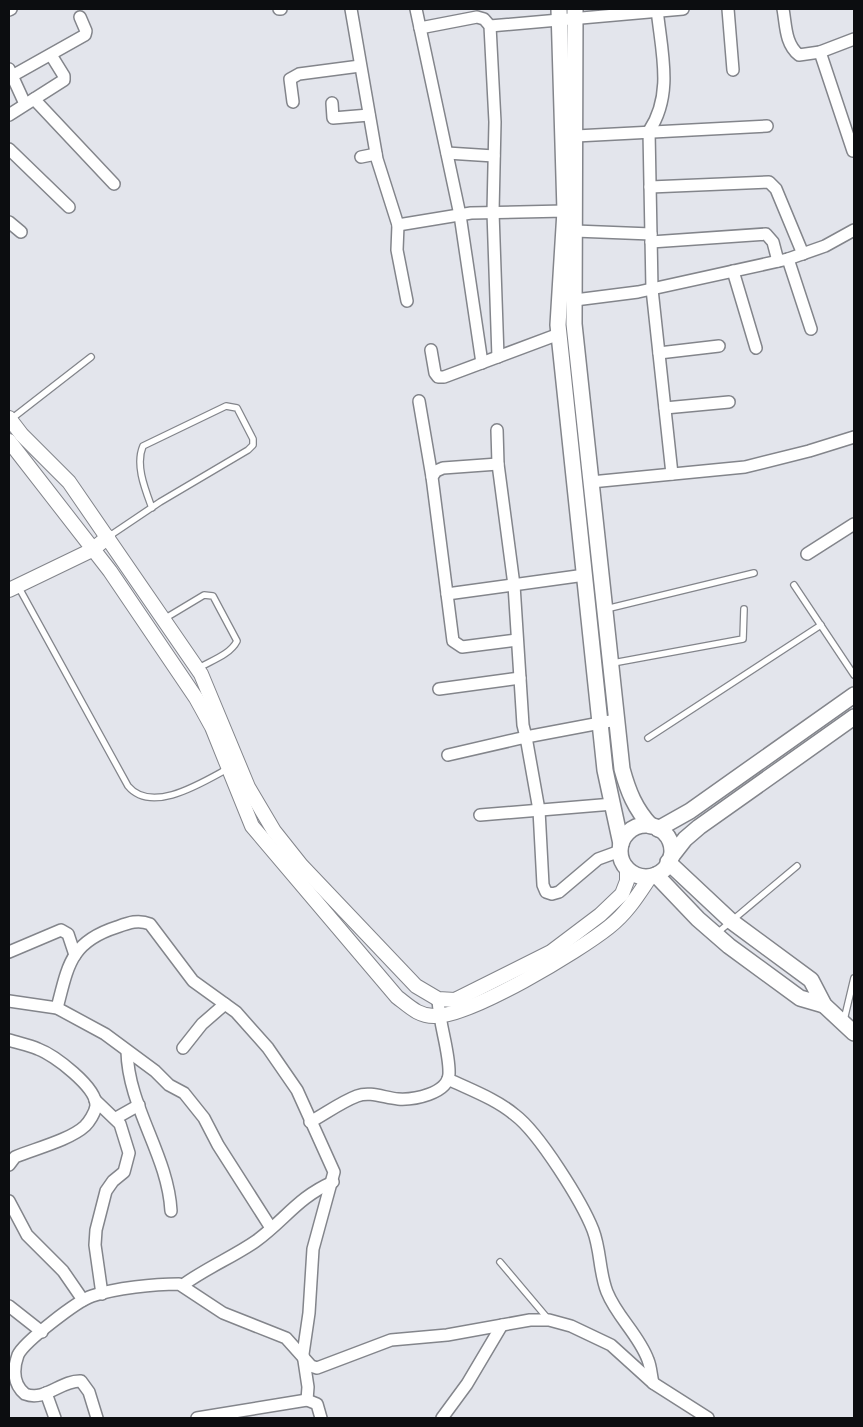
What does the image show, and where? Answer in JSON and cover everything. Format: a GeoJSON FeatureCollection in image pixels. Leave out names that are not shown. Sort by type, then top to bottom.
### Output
{"type":"FeatureCollection","features":[{"type":"Feature","properties":{"kind":"main road"},"geometry":{"type":"LineString","coordinates":[[576,13],[576,136],[559,334],[605,770],[620,848],[626,869],[637,876],[653,876],[729,946],[800,998],[824,1005]]}},
{"type":"Feature","properties":{"kind":"main road"},"geometry":{"type":"LineString","coordinates":[[560,14],[570,212],[575,231],[574,324],[616,720],[622,769],[627,790],[639,813],[667,838],[670,860],[731,921],[811,980],[824,1005],[849,1028]]}},
{"type":"Feature","properties":{"kind":"main road"},"geometry":{"type":"LineString","coordinates":[[620,848],[633,829],[654,827],[690,811],[854,695]]}},
{"type":"Feature","properties":{"kind":"main road"},"geometry":{"type":"LineString","coordinates":[[653,876],[670,860],[685,839],[699,827],[854,717]]}},
{"type":"Feature","properties":{"kind":"street"},"geometry":{"type":"LineString","coordinates":[[351,9],[376,154],[398,225],[397,250],[407,301]]}},
{"type":"Feature","properties":{"kind":"street"},"geometry":{"type":"LineString","coordinates":[[416,9],[460,215],[482,363]]}},
{"type":"Feature","properties":{"kind":"street"},"geometry":{"type":"LineString","coordinates":[[490,26],[560,14],[683,9]]}},
{"type":"Feature","properties":{"kind":"street"},"geometry":{"type":"LineString","coordinates":[[728,9],[733,70]]}},
{"type":"Feature","properties":{"kind":"street"},"geometry":{"type":"LineString","coordinates":[[783,9],[788,41],[792,50],[799,55],[820,52],[854,39]]}},
{"type":"Feature","properties":{"kind":"street"},"geometry":{"type":"LineString","coordinates":[[657,10],[665,78],[658,116],[649,133],[652,289],[672,474]]}},
{"type":"Feature","properties":{"kind":"street"},"geometry":{"type":"LineString","coordinates":[[80,17],[86,31],[85,35],[51,55],[10,73],[30,101],[114,184]]}},
{"type":"Feature","properties":{"kind":"street"},"geometry":{"type":"LineString","coordinates":[[420,28],[477,17],[484,19],[490,26],[498,357]]}},
{"type":"Feature","properties":{"kind":"street"},"geometry":{"type":"LineString","coordinates":[[820,52],[853,151]]}},
{"type":"Feature","properties":{"kind":"street"},"geometry":{"type":"LineString","coordinates":[[9,114],[64,80],[64,76],[51,55]]}},
{"type":"Feature","properties":{"kind":"street"},"geometry":{"type":"LineString","coordinates":[[293,102],[290,79],[299,74],[360,66]]}},
{"type":"Feature","properties":{"kind":"street"},"geometry":{"type":"LineString","coordinates":[[332,103],[333,118],[369,115]]}},
{"type":"Feature","properties":{"kind":"street"},"geometry":{"type":"LineString","coordinates":[[576,136],[767,126]]}},
{"type":"Feature","properties":{"kind":"street"},"geometry":{"type":"LineString","coordinates":[[9,148],[69,207]]}},
{"type":"Feature","properties":{"kind":"street"},"geometry":{"type":"LineString","coordinates":[[447,153],[494,156]]}},
{"type":"Feature","properties":{"kind":"street"},"geometry":{"type":"LineString","coordinates":[[361,157],[376,154]]}},
{"type":"Feature","properties":{"kind":"street"},"geometry":{"type":"LineString","coordinates":[[650,187],[769,182],[776,188],[802,254]]}},
{"type":"Feature","properties":{"kind":"street"},"geometry":{"type":"LineString","coordinates":[[398,225],[460,215],[493,212],[570,212]]}},
{"type":"Feature","properties":{"kind":"street"},"geometry":{"type":"LineString","coordinates":[[9,222],[21,232]]}},
{"type":"Feature","properties":{"kind":"street"},"geometry":{"type":"LineString","coordinates":[[575,300],[652,289],[783,260],[825,246],[854,230]]}},
{"type":"Feature","properties":{"kind":"street"},"geometry":{"type":"LineString","coordinates":[[575,231],[651,238],[766,234],[783,260],[811,329]]}},
{"type":"Feature","properties":{"kind":"street"},"geometry":{"type":"LineString","coordinates":[[733,271],[756,348]]}},
{"type":"Feature","properties":{"kind":"street"},"geometry":{"type":"LineString","coordinates":[[431,350],[435,373],[438,377],[444,377],[559,334]]}},
{"type":"Feature","properties":{"kind":"street"},"geometry":{"type":"LineString","coordinates":[[659,353],[719,346]]}},
{"type":"Feature","properties":{"kind":"street"},"geometry":{"type":"LineString","coordinates":[[419,401],[432,476],[453,641],[456,645],[462,647],[518,640]]}},
{"type":"Feature","properties":{"kind":"street"},"geometry":{"type":"LineString","coordinates":[[664,408],[729,402]]}},
{"type":"Feature","properties":{"kind":"street"},"geometry":{"type":"LineString","coordinates":[[10,419],[22,435],[69,482],[197,669],[224,727],[248,787],[274,831],[301,864],[416,986],[438,999],[455,1000],[551,952],[600,915],[622,894],[627,881],[626,869]]}},
{"type":"Feature","properties":{"kind":"street"},"geometry":{"type":"LineString","coordinates":[[496,430],[498,464],[514,585],[523,725],[539,810],[543,885],[546,892],[552,894],[559,892],[598,859],[620,848]]}},
{"type":"Feature","properties":{"kind":"street"},"geometry":{"type":"LineString","coordinates":[[591,482],[745,467],[809,451],[854,437]]}},
{"type":"Feature","properties":{"kind":"street"},"geometry":{"type":"LineString","coordinates":[[9,441],[110,571],[196,698],[212,727],[230,768],[252,826],[398,997],[415,1012],[438,1016],[459,1012],[557,963],[610,926],[633,903],[653,876]]}},
{"type":"Feature","properties":{"kind":"street"},"geometry":{"type":"LineString","coordinates":[[432,476],[436,471],[443,468],[498,464]]}},
{"type":"Feature","properties":{"kind":"street"},"geometry":{"type":"LineString","coordinates":[[807,554],[854,524]]}},
{"type":"Feature","properties":{"kind":"street"},"geometry":{"type":"LineString","coordinates":[[14,588],[92,550],[108,537]]}},
{"type":"Feature","properties":{"kind":"street"},"geometry":{"type":"LineString","coordinates":[[447,594],[585,575]]}},
{"type":"Feature","properties":{"kind":"street"},"geometry":{"type":"LineString","coordinates":[[439,689],[520,678]]}},
{"type":"Feature","properties":{"kind":"street"},"geometry":{"type":"LineString","coordinates":[[448,755],[526,737],[616,720]]}},
{"type":"Feature","properties":{"kind":"street"},"geometry":{"type":"LineString","coordinates":[[480,815],[613,804]]}},
{"type":"Feature","properties":{"kind":"street"},"geometry":{"type":"LineString","coordinates":[[57,1008],[68,967],[75,955],[90,938],[100,932],[135,921],[144,921],[150,924],[193,981],[225,1004],[252,1028],[297,1090],[334,1172],[333,1182],[313,1249],[309,1313],[303,1354],[308,1387],[307,1400]]}},
{"type":"Feature","properties":{"kind":"street"},"geometry":{"type":"LineString","coordinates":[[9,952],[61,930],[68,934],[75,955]]}},
{"type":"Feature","properties":{"kind":"street"},"geometry":{"type":"LineString","coordinates":[[310,1122],[358,1096],[375,1095],[400,1099],[428,1095],[437,1091],[448,1072],[438,1016],[438,999]]}},
{"type":"Feature","properties":{"kind":"street"},"geometry":{"type":"LineString","coordinates":[[9,1001],[57,1008],[105,1034],[169,1085],[184,1093],[204,1118],[218,1145],[271,1228]]}},
{"type":"Feature","properties":{"kind":"street"},"geometry":{"type":"LineString","coordinates":[[182,1048],[202,1024],[225,1004]]}},
{"type":"Feature","properties":{"kind":"street"},"geometry":{"type":"LineString","coordinates":[[9,1040],[38,1049],[56,1058],[84,1083],[95,1100],[116,1118],[124,1131],[129,1153],[124,1172],[112,1181],[106,1191],[96,1230],[95,1245],[102,1294]]}},
{"type":"Feature","properties":{"kind":"street"},"geometry":{"type":"LineString","coordinates":[[127,1050],[131,1082],[170,1190],[171,1211]]}},
{"type":"Feature","properties":{"kind":"street"},"geometry":{"type":"LineString","coordinates":[[448,1072],[514,1114],[529,1127],[543,1146],[588,1217],[600,1252],[602,1279],[608,1294],[648,1360],[653,1383]]}},
{"type":"Feature","properties":{"kind":"street"},"geometry":{"type":"LineString","coordinates":[[9,1165],[15,1158],[71,1135],[84,1127],[96,1107],[95,1100]]}},
{"type":"Feature","properties":{"kind":"street"},"geometry":{"type":"LineString","coordinates":[[116,1118],[139,1105]]}},
{"type":"Feature","properties":{"kind":"street"},"geometry":{"type":"LineString","coordinates":[[183,1285],[254,1242],[309,1194],[333,1182]]}},
{"type":"Feature","properties":{"kind":"street"},"geometry":{"type":"LineString","coordinates":[[9,1202],[27,1234],[63,1271],[83,1300]]}},
{"type":"Feature","properties":{"kind":"street"},"geometry":{"type":"LineString","coordinates":[[97,1418],[89,1392],[81,1381],[69,1382],[46,1393],[31,1396],[12,1386],[18,1356],[42,1332],[83,1300],[102,1294],[174,1284],[183,1285],[223,1313],[286,1338],[303,1354],[311,1366],[317,1368],[391,1340],[447,1335],[530,1320],[548,1320],[571,1326],[611,1345],[653,1383],[708,1418]]}},
{"type":"Feature","properties":{"kind":"street"},"geometry":{"type":"LineString","coordinates":[[9,1306],[42,1332]]}},
{"type":"Feature","properties":{"kind":"street"},"geometry":{"type":"LineString","coordinates":[[442,1418],[466,1384],[502,1325]]}},
{"type":"Feature","properties":{"kind":"street"},"geometry":{"type":"LineString","coordinates":[[46,1393],[55,1418]]}},
{"type":"Feature","properties":{"kind":"street"},"geometry":{"type":"LineString","coordinates":[[197,1418],[307,1400],[317,1404],[322,1418]]}},
{"type":"Feature","properties":{"kind":"lane"},"geometry":{"type":"LineString","coordinates":[[10,419],[91,357]]}},
{"type":"Feature","properties":{"kind":"lane"},"geometry":{"type":"LineString","coordinates":[[108,537],[248,450],[253,445],[253,439],[237,408],[226,406],[143,446],[141,452],[142,479],[152,508]]}},
{"type":"Feature","properties":{"kind":"lane"},"geometry":{"type":"LineString","coordinates":[[605,609],[754,573]]}},
{"type":"Feature","properties":{"kind":"lane"},"geometry":{"type":"LineString","coordinates":[[794,585],[854,675]]}},
{"type":"Feature","properties":{"kind":"lane"},"geometry":{"type":"LineString","coordinates":[[14,588],[128,786],[134,793],[143,797],[177,794],[230,768]]}},
{"type":"Feature","properties":{"kind":"lane"},"geometry":{"type":"LineString","coordinates":[[164,619],[204,595],[213,596],[237,641],[234,647],[225,654],[197,669]]}},
{"type":"Feature","properties":{"kind":"lane"},"geometry":{"type":"LineString","coordinates":[[610,664],[743,639],[744,609]]}},
{"type":"Feature","properties":{"kind":"lane"},"geometry":{"type":"LineString","coordinates":[[648,738],[821,625]]}},
{"type":"Feature","properties":{"kind":"lane"},"geometry":{"type":"LineString","coordinates":[[715,934],[797,866]]}},
{"type":"Feature","properties":{"kind":"lane"},"geometry":{"type":"LineString","coordinates":[[849,1028],[854,978]]}},
{"type":"Feature","properties":{"kind":"lane"},"geometry":{"type":"LineString","coordinates":[[500,1262],[548,1320]]}}]}
